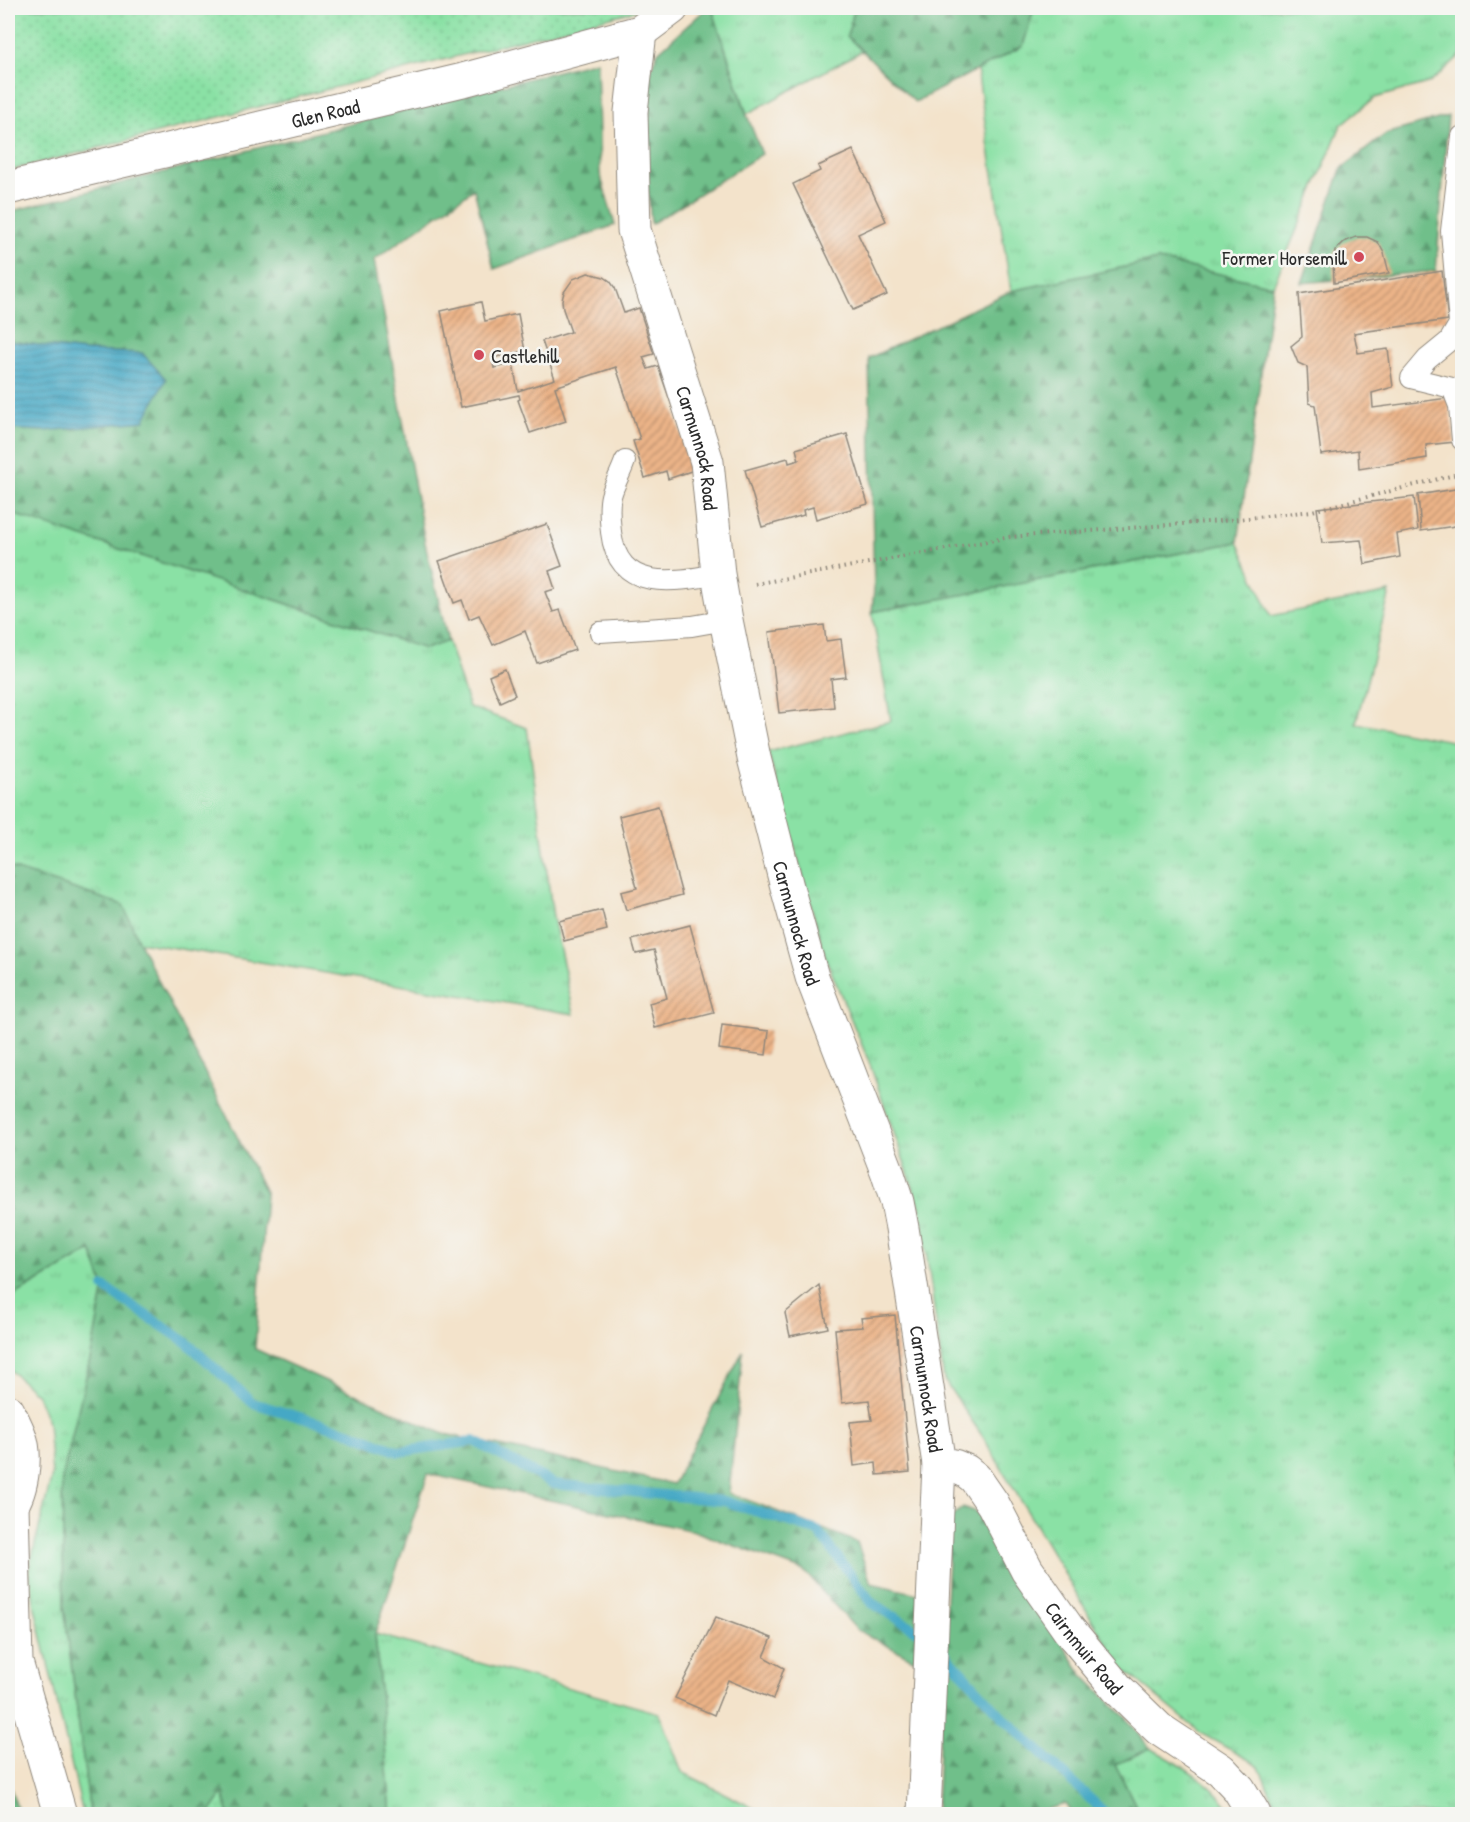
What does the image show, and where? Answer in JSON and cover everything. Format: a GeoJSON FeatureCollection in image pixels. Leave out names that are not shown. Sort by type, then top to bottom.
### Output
{"type":"FeatureCollection","features":[{"type":"Feature","properties":{"kind":"street"},"geometry":{"type":"LineString","coordinates":[[639,32],[672,8]]}},
{"type":"Feature","properties":{"kind":"street","name":"Glen Road"},"geometry":{"type":"LineString","coordinates":[[8,188],[463,80],[639,32]]}},
{"type":"Feature","properties":{"kind":"street","name":"Carmunnock Road"},"geometry":{"type":"LineString","coordinates":[[639,32],[631,112],[634,230],[706,462],[722,595],[754,758],[812,977],[897,1202],[939,1464],[924,1815]]}},
{"type":"Feature","properties":{"kind":"street"},"geometry":{"type":"LineString","coordinates":[[8,1411],[21,1438],[23,1473],[10,1508],[12,1657],[60,1815]]}},
{"type":"Feature","properties":{"kind":"street","name":"Cairnmuir Road"},"geometry":{"type":"LineString","coordinates":[[939,1464],[954,1466],[975,1478],[993,1504],[1027,1570],[1083,1647],[1117,1688],[1159,1729],[1221,1770],[1239,1789],[1254,1815]]}},
{"type":"Feature","properties":{"kind":"lane"},"geometry":{"type":"LineString","coordinates":[[1462,136],[1451,231],[1459,324],[1449,341],[1427,359],[1411,378],[1452,388],[1459,406],[1462,440]]}},
{"type":"Feature","properties":{"kind":"lane"},"geometry":{"type":"LineString","coordinates":[[600,633],[692,626],[722,595],[683,580],[640,577],[623,565],[615,553],[609,512],[612,495],[625,461]]}},
{"type":"Feature","properties":{"kind":"path"},"geometry":{"type":"LineString","coordinates":[[722,595],[1010,537],[1221,521],[1312,511],[1462,473]]}},
{"type":"Feature","properties":{"kind":"green space"},"geometry":{"type":"Polygon","coordinates":[[[8,8],[646,8],[8,171],[8,8]]]}},
{"type":"Feature","properties":{"kind":"green space"},"geometry":{"type":"Polygon","coordinates":[[[707,8],[712,8],[745,110],[762,154],[651,224],[644,138],[644,86],[658,52],[707,8]]]}},
{"type":"Feature","properties":{"kind":"green space"},"geometry":{"type":"Polygon","coordinates":[[[712,8],[855,8],[847,36],[862,51],[747,114],[712,8]]]}},
{"type":"Feature","properties":{"kind":"green space"},"geometry":{"type":"Polygon","coordinates":[[[855,8],[1034,8],[1023,46],[915,102],[847,36],[855,8]]]}},
{"type":"Feature","properties":{"kind":"green space"},"geometry":{"type":"Polygon","coordinates":[[[1034,8],[1462,8],[1462,54],[1431,82],[1375,98],[1341,125],[1273,286],[1158,260],[1011,291],[977,70],[1023,46],[1034,8]]]}},
{"type":"Feature","properties":{"kind":"green space"},"geometry":{"type":"Polygon","coordinates":[[[597,61],[600,174],[615,225],[494,269],[474,189],[374,260],[425,543],[448,641],[425,649],[19,516],[8,510],[8,429],[45,431],[142,353],[84,351],[8,341],[8,212],[597,61]]]}},
{"type":"Feature","properties":{"kind":"green space"},"geometry":{"type":"Polygon","coordinates":[[[1448,116],[1436,271],[1302,283],[1341,169],[1386,134],[1448,116]]]}},
{"type":"Feature","properties":{"kind":"green space"},"geometry":{"type":"Polygon","coordinates":[[[1158,260],[1273,286],[1238,542],[872,612],[874,590],[869,358],[1011,291],[1158,260]]]}},
{"type":"Feature","properties":{"kind":"green space"},"geometry":{"type":"Polygon","coordinates":[[[8,510],[19,516],[425,649],[448,641],[469,707],[527,728],[553,917],[574,1014],[139,942],[123,905],[8,867],[8,510]]]}},
{"type":"Feature","properties":{"kind":"green space"},"geometry":{"type":"Polygon","coordinates":[[[1238,542],[1271,616],[1390,592],[1356,723],[1462,743],[1462,1814],[1280,1814],[1258,1765],[1202,1734],[1119,1665],[983,1437],[944,1380],[920,1207],[869,1062],[826,959],[768,752],[891,721],[872,612],[1238,542]]]}},
{"type":"Feature","properties":{"kind":"green space"},"geometry":{"type":"Polygon","coordinates":[[[8,867],[123,905],[139,942],[266,1194],[255,1349],[441,1433],[673,1484],[743,1351],[729,1493],[857,1542],[871,1583],[918,1594],[915,1660],[857,1630],[804,1571],[694,1531],[428,1474],[375,1634],[391,1814],[229,1814],[223,1794],[209,1814],[90,1814],[64,1606],[62,1479],[92,1351],[104,1287],[91,1250],[8,1299],[8,867]]]}},
{"type":"Feature","properties":{"kind":"green space"},"geometry":{"type":"Polygon","coordinates":[[[92,1250],[104,1287],[92,1351],[62,1479],[64,1606],[90,1814],[83,1814],[35,1608],[29,1569],[52,1475],[48,1423],[37,1395],[8,1368],[8,1299],[92,1250]]]}},
{"type":"Feature","properties":{"kind":"green space"},"geometry":{"type":"Polygon","coordinates":[[[963,1507],[978,1513],[1082,1674],[1126,1718],[1150,1748],[1115,1765],[1140,1814],[1073,1814],[1066,1804],[1028,1814],[936,1814],[950,1518],[963,1507]]]}},
{"type":"Feature","properties":{"kind":"green space"},"geometry":{"type":"Polygon","coordinates":[[[375,1634],[659,1713],[682,1772],[765,1814],[391,1814],[375,1634]]]}},
{"type":"Feature","properties":{"kind":"green space"},"geometry":{"type":"Polygon","coordinates":[[[1150,1748],[1207,1784],[1226,1803],[1232,1814],[1140,1814],[1115,1764],[1150,1748]]]}},
{"type":"Feature","properties":{"kind":"green space"},"geometry":{"type":"Polygon","coordinates":[[[8,1780],[19,1814],[8,1814],[8,1780]]]}},
{"type":"Feature","properties":{"kind":"green space"},"geometry":{"type":"Polygon","coordinates":[[[223,1793],[229,1814],[209,1814],[223,1793]]]}},
{"type":"Feature","properties":{"kind":"water"},"geometry":{"type":"Polygon","coordinates":[[[8,341],[84,351],[142,353],[166,379],[144,421],[45,431],[8,429],[8,341]]]}},
{"type":"Feature","properties":{"kind":"building"},"geometry":{"type":"Polygon","coordinates":[[[853,150],[886,221],[858,234],[887,295],[853,310],[793,184],[820,171],[818,166],[853,150]]]}},
{"type":"Feature","properties":{"kind":"building","name":"Former Horsemill"},"geometry":{"type":"Polygon","coordinates":[[[1356,237],[1367,237],[1378,242],[1384,253],[1389,273],[1334,283],[1335,251],[1344,242],[1356,237]]]}},
{"type":"Feature","properties":{"kind":"building"},"geometry":{"type":"Polygon","coordinates":[[[1442,271],[1448,320],[1354,333],[1358,353],[1388,349],[1393,387],[1372,393],[1373,408],[1448,398],[1455,442],[1426,445],[1427,458],[1359,469],[1358,450],[1321,455],[1315,405],[1309,403],[1307,367],[1298,363],[1291,346],[1302,337],[1299,294],[1442,271]]]}},
{"type":"Feature","properties":{"kind":"building"},"geometry":{"type":"Polygon","coordinates":[[[588,273],[610,281],[624,313],[639,308],[654,354],[643,357],[648,369],[658,366],[694,470],[668,479],[666,471],[645,478],[633,441],[640,439],[616,367],[555,387],[566,421],[530,433],[518,400],[519,395],[461,407],[441,311],[481,302],[485,321],[518,314],[525,351],[492,358],[494,368],[513,364],[518,391],[555,379],[542,341],[571,332],[563,309],[564,292],[573,279],[588,273]]]}},
{"type":"Feature","properties":{"kind":"building"},"geometry":{"type":"Polygon","coordinates":[[[847,434],[868,504],[816,519],[813,507],[803,510],[804,515],[762,527],[745,470],[788,458],[789,463],[799,460],[796,449],[847,434]]]}},
{"type":"Feature","properties":{"kind":"building"},"geometry":{"type":"Polygon","coordinates":[[[1462,488],[1462,525],[1421,531],[1418,495],[1462,488]]]}},
{"type":"Feature","properties":{"kind":"building"},"geometry":{"type":"Polygon","coordinates":[[[1414,497],[1418,530],[1397,534],[1400,557],[1365,564],[1361,540],[1322,543],[1317,508],[1414,497]]]}},
{"type":"Feature","properties":{"kind":"building"},"geometry":{"type":"Polygon","coordinates":[[[547,524],[562,566],[549,571],[555,589],[545,592],[553,612],[560,610],[575,650],[537,663],[525,631],[493,645],[479,615],[469,619],[462,600],[454,603],[439,561],[547,524]]]}},
{"type":"Feature","properties":{"kind":"building"},"geometry":{"type":"Polygon","coordinates":[[[824,625],[826,641],[841,639],[846,677],[831,679],[834,707],[779,713],[769,632],[824,625]]]}},
{"type":"Feature","properties":{"kind":"building"},"geometry":{"type":"Polygon","coordinates":[[[505,669],[515,695],[500,702],[489,676],[505,669]]]}},
{"type":"Feature","properties":{"kind":"building"},"geometry":{"type":"Polygon","coordinates":[[[658,806],[682,895],[626,910],[621,892],[637,888],[619,816],[658,806]]]}},
{"type":"Feature","properties":{"kind":"building"},"geometry":{"type":"Polygon","coordinates":[[[602,910],[607,930],[564,941],[559,921],[602,910]]]}},
{"type":"Feature","properties":{"kind":"building"},"geometry":{"type":"Polygon","coordinates":[[[690,925],[714,1013],[655,1028],[649,1003],[667,998],[654,950],[636,954],[632,940],[690,925]]]}},
{"type":"Feature","properties":{"kind":"building"},"geometry":{"type":"Polygon","coordinates":[[[722,1025],[769,1031],[766,1055],[719,1049],[722,1025]]]}},
{"type":"Feature","properties":{"kind":"building"},"geometry":{"type":"Polygon","coordinates":[[[819,1285],[828,1328],[790,1336],[785,1313],[819,1285]]]}},
{"type":"Feature","properties":{"kind":"building"},"geometry":{"type":"Polygon","coordinates":[[[895,1315],[910,1472],[877,1475],[876,1463],[854,1466],[850,1422],[872,1420],[869,1400],[842,1403],[835,1329],[863,1327],[861,1318],[895,1315]]]}},
{"type":"Feature","properties":{"kind":"building"},"geometry":{"type":"Polygon","coordinates":[[[716,1617],[772,1638],[764,1657],[784,1668],[773,1699],[728,1680],[714,1715],[675,1698],[716,1617]]]}},
{"type":"Feature","properties":{"kind":"waterway"},"geometry":{"type":"LineString","coordinates":[[104,1287],[186,1342],[253,1403],[349,1432],[399,1452],[474,1441],[554,1484],[724,1501],[818,1531],[872,1603],[926,1636]]}},
{"type":"Feature","properties":{"kind":"waterway"},"geometry":{"type":"LineString","coordinates":[[938,1646],[1002,1716],[1104,1814]]}},
{"type":"Feature","properties":{"kind":"place","name":"Former Horsemill"},"geometry":{"type":"Point","coordinates":[1359,257]}},
{"type":"Feature","properties":{"kind":"place","name":"Castlehill"},"geometry":{"type":"Point","coordinates":[479,355]}}]}
